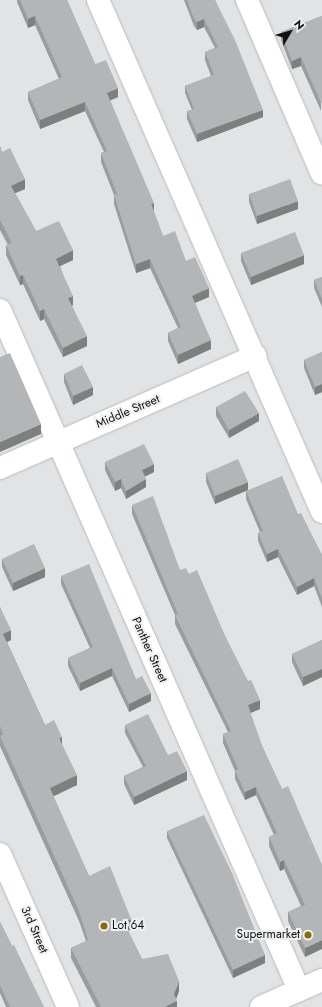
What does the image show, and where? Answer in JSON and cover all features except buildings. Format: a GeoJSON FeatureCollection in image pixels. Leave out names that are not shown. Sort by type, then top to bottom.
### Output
{"type":"FeatureCollection","features":[{"type":"Feature","properties":{"kind":"street"},"geometry":{"type":"LineString","coordinates":[[98,0],[256,356],[322,512]]}},
{"type":"Feature","properties":{"kind":"street"},"geometry":{"type":"LineString","coordinates":[[248,0],[322,174]]}},
{"type":"Feature","properties":{"kind":"street","name":"Panther Street"},"geometry":{"type":"LineString","coordinates":[[0,310],[299,990]]}},
{"type":"Feature","properties":{"kind":"street","name":"Middle Street"},"geometry":{"type":"LineString","coordinates":[[0,468],[256,356]]}},
{"type":"Feature","properties":{"kind":"street","name":"3rd Street"},"geometry":{"type":"LineString","coordinates":[[0,854],[68,1007]]}},
{"type":"Feature","properties":{"kind":"street"},"geometry":{"type":"LineString","coordinates":[[261,1007],[322,980]]}},
{"type":"Feature","properties":{"kind":"place","name":"Lot 64"},"geometry":{"type":"Point","coordinates":[104,926]}},
{"type":"Feature","properties":{"kind":"place","name":"Supermarket"},"geometry":{"type":"Point","coordinates":[308,935]}}]}
